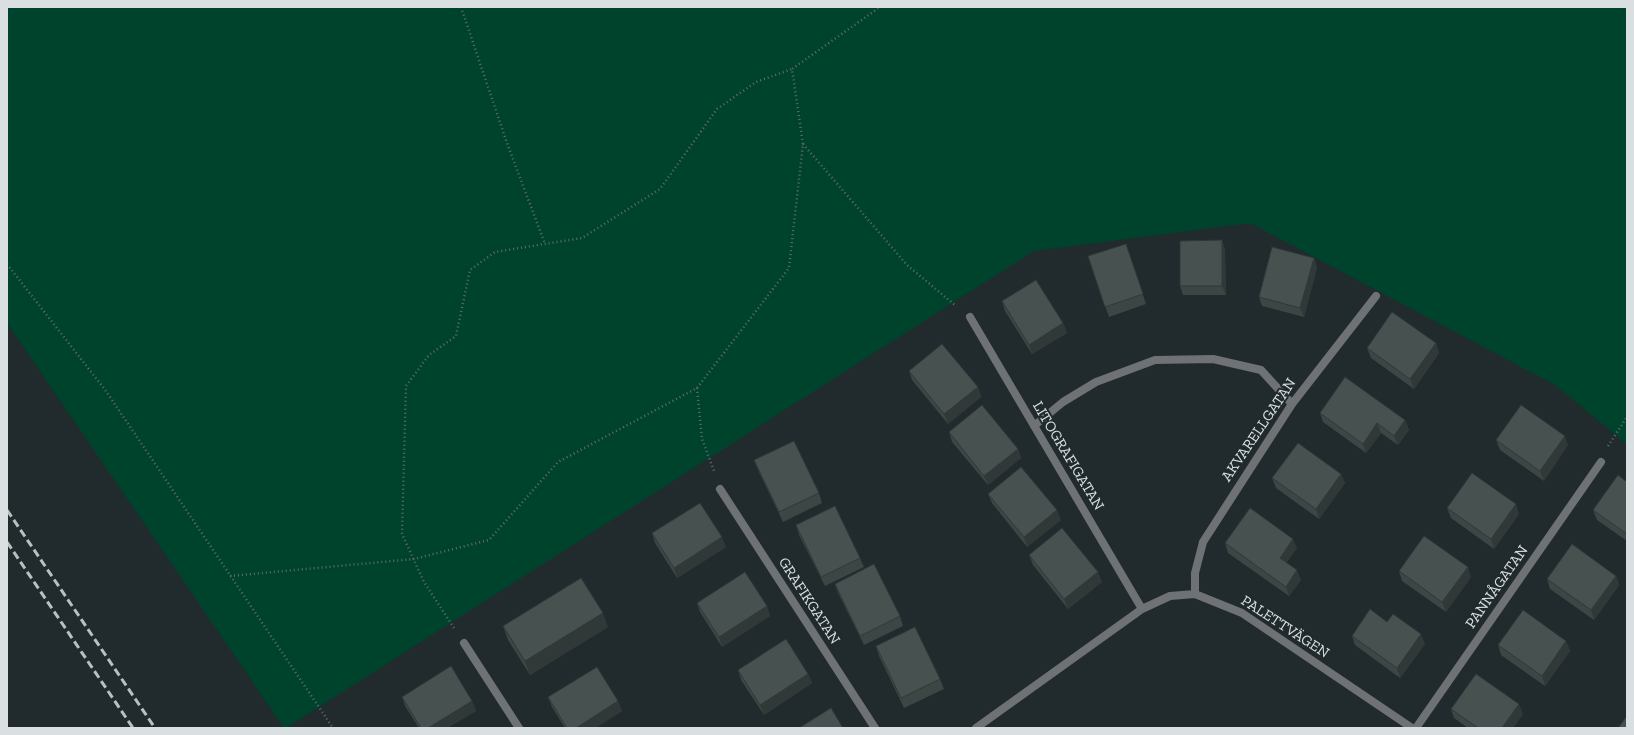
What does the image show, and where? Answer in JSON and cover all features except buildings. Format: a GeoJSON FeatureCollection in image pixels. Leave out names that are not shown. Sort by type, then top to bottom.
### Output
{"type":"FeatureCollection","features":[{"type":"Feature","properties":{"kind":"street","name":"AKVARELLGATAN"},"geometry":{"type":"LineString","coordinates":[[1195,594],[1195,573],[1202,542],[1292,404],[1376,296]]}},
{"type":"Feature","properties":{"kind":"street","name":"LITOGRAFIGATAN"},"geometry":{"type":"LineString","coordinates":[[970,318],[1142,609]]}},
{"type":"Feature","properties":{"kind":"street"},"geometry":{"type":"LineString","coordinates":[[1034,426],[1063,402],[1096,382],[1155,360],[1213,359],[1261,370],[1292,404]]}},
{"type":"Feature","properties":{"kind":"street","name":"PANNÅGATAN"},"geometry":{"type":"LineString","coordinates":[[1416,728],[1602,462]]}},
{"type":"Feature","properties":{"kind":"street","name":"GRAFIKGATAN"},"geometry":{"type":"LineString","coordinates":[[720,489],[875,728]]}},
{"type":"Feature","properties":{"kind":"street","name":"PALETTVÄGEN"},"geometry":{"type":"LineString","coordinates":[[976,728],[1142,609],[1170,596],[1195,594],[1242,613],[1412,728]]}},
{"type":"Feature","properties":{"kind":"street"},"geometry":{"type":"LineString","coordinates":[[464,643],[519,728]]}},
{"type":"Feature","properties":{"kind":"path"},"geometry":{"type":"LineString","coordinates":[[461,7],[507,143],[545,244]]}},
{"type":"Feature","properties":{"kind":"path"},"geometry":{"type":"LineString","coordinates":[[464,643],[424,582],[402,534],[406,386],[429,355],[456,336],[470,270],[495,252],[582,238],[660,190],[717,109],[756,82],[792,69],[880,7]]}},
{"type":"Feature","properties":{"kind":"path"},"geometry":{"type":"LineString","coordinates":[[230,576],[414,559],[489,540],[558,462],[697,388],[789,268],[803,144],[792,69]]}},
{"type":"Feature","properties":{"kind":"path"},"geometry":{"type":"LineString","coordinates":[[803,144],[907,265],[970,318]]}},
{"type":"Feature","properties":{"kind":"path"},"geometry":{"type":"LineString","coordinates":[[7,264],[106,391],[333,728]]}},
{"type":"Feature","properties":{"kind":"path"},"geometry":{"type":"LineString","coordinates":[[697,388],[702,439],[720,489]]}},
{"type":"Feature","properties":{"kind":"path"},"geometry":{"type":"LineString","coordinates":[[1602,462],[1608,446],[1627,417]]}},
{"type":"Feature","properties":{"kind":"green space"},"geometry":{"type":"Polygon","coordinates":[[[7,7],[1627,7],[1627,444],[1555,385],[1250,223],[1034,251],[284,728],[7,323],[7,7]]]}},
{"type":"Feature","properties":{"kind":"railway"},"geometry":{"type":"LineString","coordinates":[[7,510],[155,728]]}},
{"type":"Feature","properties":{"kind":"railway"},"geometry":{"type":"LineString","coordinates":[[7,542],[133,728]]}}]}
